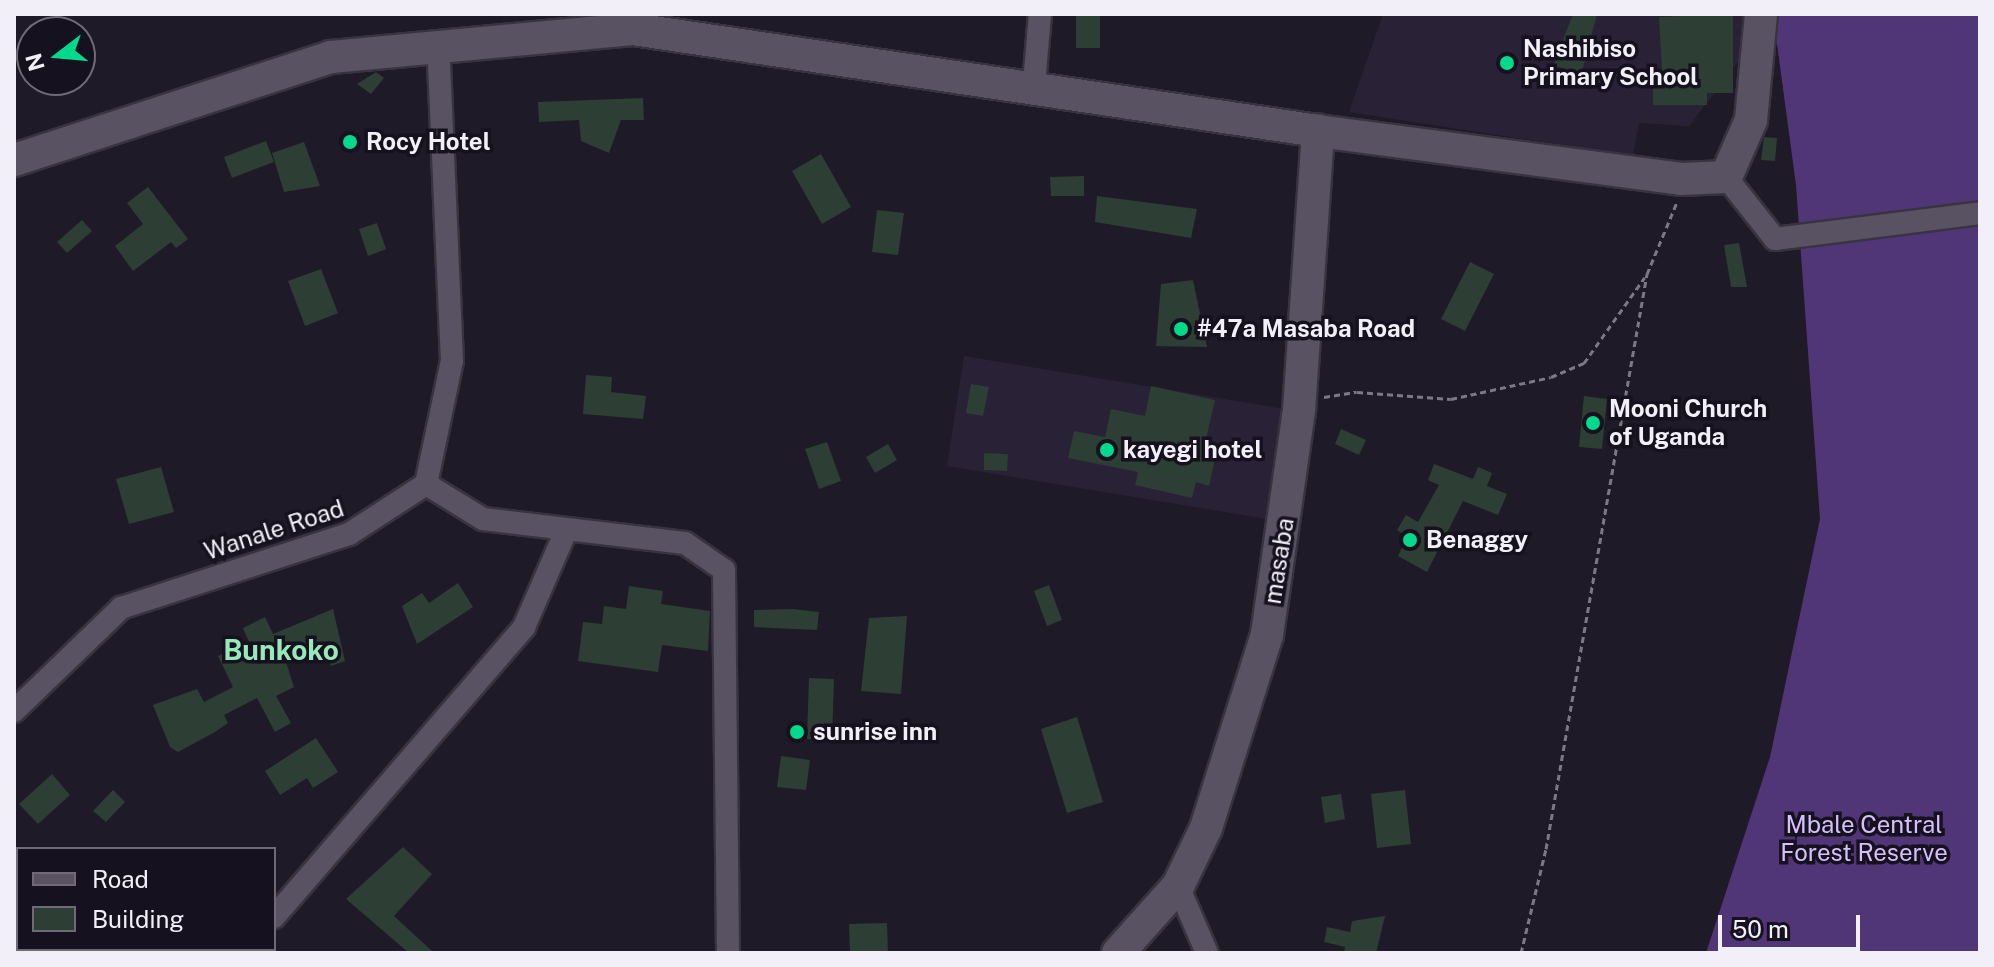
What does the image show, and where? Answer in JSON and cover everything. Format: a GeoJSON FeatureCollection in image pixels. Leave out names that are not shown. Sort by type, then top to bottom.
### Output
{"type":"FeatureCollection","features":[{"type":"Feature","properties":{"kind":"street"},"geometry":{"type":"LineString","coordinates":[[1034,84],[1040,14]]}},
{"type":"Feature","properties":{"kind":"street"},"geometry":{"type":"LineString","coordinates":[[1726,177],[1751,120],[1761,14]]}},
{"type":"Feature","properties":{"kind":"street"},"geometry":{"type":"LineString","coordinates":[[14,160],[301,65],[438,43],[633,29],[1034,84],[1318,131],[1681,179],[1726,177]]}},
{"type":"Feature","properties":{"kind":"street"},"geometry":{"type":"LineString","coordinates":[[438,43],[452,361],[426,484],[483,519],[685,543],[724,570],[728,953]]}},
{"type":"Feature","properties":{"kind":"street","name":"masaba"},"geometry":{"type":"LineString","coordinates":[[1118,953],[1178,886],[1248,711],[1282,554],[1299,411],[1318,131]]}},
{"type":"Feature","properties":{"kind":"street"},"geometry":{"type":"LineString","coordinates":[[1726,177],[1775,239],[1980,213]]}},
{"type":"Feature","properties":{"kind":"street","name":"Wanale Road"},"geometry":{"type":"LineString","coordinates":[[14,711],[112,613],[349,534],[426,484]]}},
{"type":"Feature","properties":{"kind":"street"},"geometry":{"type":"LineString","coordinates":[[276,915],[524,627],[566,531]]}},
{"type":"Feature","properties":{"kind":"street"},"geometry":{"type":"LineString","coordinates":[[1178,886],[1207,953]]}},
{"type":"Feature","properties":{"kind":"path"},"geometry":{"type":"LineString","coordinates":[[1299,411],[1333,392],[1451,399],[1551,377],[1584,363],[1647,274],[1674,218],[1681,179]]}},
{"type":"Feature","properties":{"kind":"path"},"geometry":{"type":"LineString","coordinates":[[1521,953],[1546,849],[1647,274]]}},
{"type":"Feature","properties":{"kind":"shaded area","name":"Nashibiso Primary School"},"geometry":{"type":"Polygon","coordinates":[[[1383,14],[1775,14],[1689,126],[1639,123],[1633,156],[1349,112],[1383,14]]]}},
{"type":"Feature","properties":{"kind":"shaded area","name":"kayegi hotel"},"geometry":{"type":"Polygon","coordinates":[[[964,356],[1285,409],[1267,519],[947,466],[964,356]]]}},
{"type":"Feature","properties":{"kind":"green space","name":"Mbale Central Forest Reserve"},"geometry":{"type":"Polygon","coordinates":[[[1773,14],[1980,14],[1980,953],[1706,953],[1770,757],[1820,519],[1796,185],[1773,14]]]}},
{"type":"Feature","properties":{"kind":"building"},"geometry":{"type":"Polygon","coordinates":[[[1076,14],[1100,14],[1100,48],[1076,48],[1076,14]]]}},
{"type":"Feature","properties":{"kind":"building"},"geometry":{"type":"Polygon","coordinates":[[[1573,14],[1597,14],[1581,75],[1553,65],[1573,14]]]}},
{"type":"Feature","properties":{"kind":"building"},"geometry":{"type":"Polygon","coordinates":[[[1733,14],[1733,93],[1707,93],[1707,105],[1653,105],[1653,71],[1662,71],[1659,17],[1733,14]]]}},
{"type":"Feature","properties":{"kind":"building","name":"Rocy Hotel"},"geometry":{"type":"Polygon","coordinates":[[[376,72],[384,78],[371,94],[357,84],[376,72]]]}},
{"type":"Feature","properties":{"kind":"building"},"geometry":{"type":"Polygon","coordinates":[[[643,98],[644,120],[621,120],[609,153],[581,141],[579,120],[539,122],[538,102],[643,98]]]}},
{"type":"Feature","properties":{"kind":"building"},"geometry":{"type":"Polygon","coordinates":[[[1764,137],[1777,138],[1775,161],[1761,160],[1764,137]]]}},
{"type":"Feature","properties":{"kind":"building"},"geometry":{"type":"Polygon","coordinates":[[[266,141],[274,162],[232,178],[224,157],[266,141]]]}},
{"type":"Feature","properties":{"kind":"building"},"geometry":{"type":"Polygon","coordinates":[[[304,142],[320,186],[284,192],[272,153],[304,142]]]}},
{"type":"Feature","properties":{"kind":"building"},"geometry":{"type":"Polygon","coordinates":[[[821,154],[851,207],[822,224],[792,171],[821,154]]]}},
{"type":"Feature","properties":{"kind":"building"},"geometry":{"type":"Polygon","coordinates":[[[1084,176],[1084,196],[1051,196],[1050,177],[1084,176]]]}},
{"type":"Feature","properties":{"kind":"building"},"geometry":{"type":"Polygon","coordinates":[[[148,187],[188,239],[176,248],[171,242],[133,271],[115,246],[143,224],[127,203],[148,187]]]}},
{"type":"Feature","properties":{"kind":"building"},"geometry":{"type":"Polygon","coordinates":[[[1097,196],[1197,209],[1191,238],[1095,222],[1097,196]]]}},
{"type":"Feature","properties":{"kind":"building"},"geometry":{"type":"Polygon","coordinates":[[[877,210],[904,213],[898,255],[872,252],[877,210]]]}},
{"type":"Feature","properties":{"kind":"building"},"geometry":{"type":"Polygon","coordinates":[[[82,220],[92,231],[67,253],[57,242],[82,220]]]}},
{"type":"Feature","properties":{"kind":"building"},"geometry":{"type":"Polygon","coordinates":[[[377,223],[386,249],[368,256],[359,229],[377,223]]]}},
{"type":"Feature","properties":{"kind":"building"},"geometry":{"type":"Polygon","coordinates":[[[1739,243],[1747,287],[1731,287],[1724,245],[1739,243]]]}},
{"type":"Feature","properties":{"kind":"building"},"geometry":{"type":"Polygon","coordinates":[[[1470,262],[1494,274],[1465,331],[1441,319],[1470,262]]]}},
{"type":"Feature","properties":{"kind":"building"},"geometry":{"type":"Polygon","coordinates":[[[321,269],[338,313],[305,326],[288,281],[321,269]]]}},
{"type":"Feature","properties":{"kind":"building","name":"#47a Masaba Road"},"geometry":{"type":"Polygon","coordinates":[[[1193,280],[1207,347],[1156,346],[1161,284],[1193,280]]]}},
{"type":"Feature","properties":{"kind":"building"},"geometry":{"type":"Polygon","coordinates":[[[586,375],[612,377],[611,392],[646,396],[643,419],[583,414],[586,375]]]}},
{"type":"Feature","properties":{"kind":"building"},"geometry":{"type":"Polygon","coordinates":[[[971,384],[989,387],[983,416],[966,413],[971,384]]]}},
{"type":"Feature","properties":{"kind":"building"},"geometry":{"type":"Polygon","coordinates":[[[1151,386],[1215,400],[1202,457],[1215,459],[1209,486],[1196,482],[1192,498],[1135,485],[1138,472],[1068,458],[1074,431],[1105,437],[1111,409],[1145,416],[1151,386]]]}},
{"type":"Feature","properties":{"kind":"building","name":"Mooni Church of Uganda"},"geometry":{"type":"Polygon","coordinates":[[[1584,396],[1607,399],[1602,449],[1579,447],[1584,396]]]}},
{"type":"Feature","properties":{"kind":"building"},"geometry":{"type":"Polygon","coordinates":[[[1341,429],[1366,440],[1359,455],[1335,444],[1341,429]]]}},
{"type":"Feature","properties":{"kind":"building"},"geometry":{"type":"Polygon","coordinates":[[[827,442],[841,481],[819,489],[805,449],[827,442]]]}},
{"type":"Feature","properties":{"kind":"building"},"geometry":{"type":"Polygon","coordinates":[[[888,444],[897,460],[875,473],[866,457],[888,444]]]}},
{"type":"Feature","properties":{"kind":"building"},"geometry":{"type":"Polygon","coordinates":[[[984,453],[1008,454],[1007,471],[984,470],[984,453]]]}},
{"type":"Feature","properties":{"kind":"building"},"geometry":{"type":"Polygon","coordinates":[[[1434,464],[1473,479],[1478,467],[1492,473],[1487,486],[1507,494],[1498,515],[1463,501],[1427,572],[1398,556],[1407,537],[1397,530],[1406,515],[1418,522],[1439,485],[1428,480],[1434,464]]]}},
{"type":"Feature","properties":{"kind":"building"},"geometry":{"type":"Polygon","coordinates":[[[161,467],[174,512],[129,524],[116,479],[161,467]]]}},
{"type":"Feature","properties":{"kind":"building"},"geometry":{"type":"Polygon","coordinates":[[[458,583],[473,607],[417,644],[402,606],[422,593],[429,603],[458,583]]]}},
{"type":"Feature","properties":{"kind":"building"},"geometry":{"type":"Polygon","coordinates":[[[1049,585],[1062,620],[1047,626],[1034,591],[1049,585]]]}},
{"type":"Feature","properties":{"kind":"building"},"geometry":{"type":"Polygon","coordinates":[[[629,586],[663,591],[661,604],[710,611],[708,651],[662,645],[658,672],[578,661],[583,622],[602,624],[604,606],[626,609],[629,586]]]}},
{"type":"Feature","properties":{"kind":"building"},"geometry":{"type":"Polygon","coordinates":[[[333,609],[345,661],[331,666],[321,642],[284,656],[294,687],[276,696],[291,723],[275,732],[257,698],[224,715],[228,723],[215,732],[178,752],[170,747],[153,705],[197,689],[204,702],[233,687],[218,656],[249,642],[243,628],[265,617],[273,634],[333,609]]]}},
{"type":"Feature","properties":{"kind":"building"},"geometry":{"type":"Polygon","coordinates":[[[754,610],[819,612],[817,630],[754,627],[754,610]]]}},
{"type":"Feature","properties":{"kind":"building"},"geometry":{"type":"Polygon","coordinates":[[[907,616],[901,694],[861,691],[869,618],[907,616]]]}},
{"type":"Feature","properties":{"kind":"building"},"geometry":{"type":"Polygon","coordinates":[[[809,678],[834,679],[832,740],[807,739],[809,678]]]}},
{"type":"Feature","properties":{"kind":"building"},"geometry":{"type":"Polygon","coordinates":[[[1077,717],[1103,802],[1067,813],[1041,729],[1077,717]]]}},
{"type":"Feature","properties":{"kind":"building"},"geometry":{"type":"Polygon","coordinates":[[[316,738],[338,772],[313,788],[307,778],[280,795],[265,771],[316,738]]]}},
{"type":"Feature","properties":{"kind":"building"},"geometry":{"type":"Polygon","coordinates":[[[781,756],[810,760],[806,790],[777,787],[781,756]]]}},
{"type":"Feature","properties":{"kind":"building"},"geometry":{"type":"Polygon","coordinates":[[[52,774],[70,795],[38,824],[19,804],[52,774]]]}},
{"type":"Feature","properties":{"kind":"building"},"geometry":{"type":"Polygon","coordinates":[[[113,790],[125,802],[106,822],[93,811],[113,790]]]}},
{"type":"Feature","properties":{"kind":"building"},"geometry":{"type":"Polygon","coordinates":[[[1405,790],[1411,844],[1377,848],[1371,794],[1405,790]]]}},
{"type":"Feature","properties":{"kind":"building"},"geometry":{"type":"Polygon","coordinates":[[[1341,794],[1345,819],[1325,823],[1321,797],[1341,794]]]}},
{"type":"Feature","properties":{"kind":"building"},"geometry":{"type":"Polygon","coordinates":[[[403,847],[432,874],[394,916],[434,953],[409,953],[346,899],[403,847]]]}},
{"type":"Feature","properties":{"kind":"building"},"geometry":{"type":"Polygon","coordinates":[[[1385,916],[1376,953],[1344,953],[1345,947],[1324,942],[1327,927],[1350,932],[1352,921],[1385,916]]]}},
{"type":"Feature","properties":{"kind":"building"},"geometry":{"type":"Polygon","coordinates":[[[887,923],[888,953],[850,953],[849,924],[887,923]]]}},
{"type":"Feature","properties":{"kind":"place","name":"Nashibiso Primary School"},"geometry":{"type":"Point","coordinates":[1507,63]}},
{"type":"Feature","properties":{"kind":"place","name":"Rocy Hotel"},"geometry":{"type":"Point","coordinates":[350,142]}},
{"type":"Feature","properties":{"kind":"place","name":"#47a Masaba Road"},"geometry":{"type":"Point","coordinates":[1181,329]}},
{"type":"Feature","properties":{"kind":"place","name":"Mooni Church of Uganda"},"geometry":{"type":"Point","coordinates":[1593,423]}},
{"type":"Feature","properties":{"kind":"place","name":"kayegi hotel"},"geometry":{"type":"Point","coordinates":[1107,450]}},
{"type":"Feature","properties":{"kind":"place","name":"Benaggy"},"geometry":{"type":"Point","coordinates":[1410,540]}},
{"type":"Feature","properties":{"kind":"place","name":"sunrise inn"},"geometry":{"type":"Point","coordinates":[797,732]}},
{"type":"Feature","properties":{"kind":"district","name":"Bunkoko"},"geometry":{"type":"Point","coordinates":[281,650]}}]}
